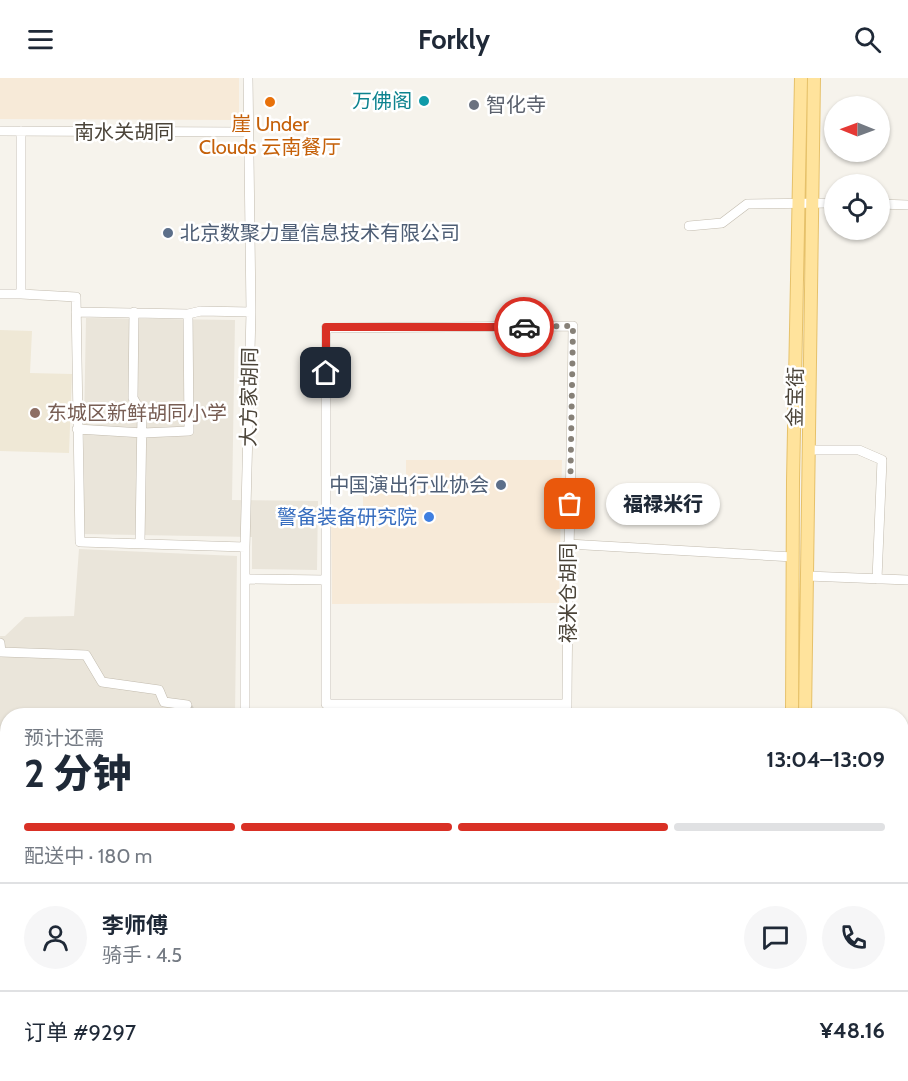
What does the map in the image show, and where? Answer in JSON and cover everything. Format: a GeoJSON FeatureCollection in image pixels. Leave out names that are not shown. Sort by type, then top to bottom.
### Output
{"type":"FeatureCollection","features":[{"type":"Feature","properties":{"kind":"main road","name":"金宝街"},"geometry":{"type":"LineString","coordinates":[[792,708],[801,78]]}},
{"type":"Feature","properties":{"kind":"main road","name":"金宝街"},"geometry":{"type":"LineString","coordinates":[[805,708],[814,78]]}},
{"type":"Feature","properties":{"kind":"street","name":"大方家胡同"},"geometry":{"type":"LineString","coordinates":[[245,708],[245,547],[251,312],[248,78]]}},
{"type":"Feature","properties":{"kind":"street","name":"南水关胡同"},"geometry":{"type":"LineString","coordinates":[[0,131],[248,132]]}},
{"type":"Feature","properties":{"kind":"street"},"geometry":{"type":"LineString","coordinates":[[21,131],[21,294]]}},
{"type":"Feature","properties":{"kind":"street"},"geometry":{"type":"LineString","coordinates":[[689,226],[722,223],[747,204],[824,203]]}},
{"type":"Feature","properties":{"kind":"street"},"geometry":{"type":"LineString","coordinates":[[890,204],[908,205]]}},
{"type":"Feature","properties":{"kind":"street"},"geometry":{"type":"LineString","coordinates":[[0,294],[76,297],[80,542],[141,542],[245,547]]}},
{"type":"Feature","properties":{"kind":"street"},"geometry":{"type":"LineString","coordinates":[[76,312],[188,314],[201,311],[251,312]]}},
{"type":"Feature","properties":{"kind":"street"},"geometry":{"type":"LineString","coordinates":[[134,312],[133,398],[142,414],[141,542]]}},
{"type":"Feature","properties":{"kind":"street"},"geometry":{"type":"LineString","coordinates":[[77,429],[142,433],[189,431],[188,314]]}},
{"type":"Feature","properties":{"kind":"street","name":"禄米仓胡同"},"geometry":{"type":"LineString","coordinates":[[326,580],[326,327],[573,326],[567,708]]}},
{"type":"Feature","properties":{"kind":"street"},"geometry":{"type":"LineString","coordinates":[[808,450],[859,450],[882,460],[877,579]]}},
{"type":"Feature","properties":{"kind":"street"},"geometry":{"type":"LineString","coordinates":[[568,544],[793,557]]}},
{"type":"Feature","properties":{"kind":"street"},"geometry":{"type":"LineString","coordinates":[[807,576],[908,580]]}},
{"type":"Feature","properties":{"kind":"street"},"geometry":{"type":"LineString","coordinates":[[246,579],[326,580],[326,705],[567,704]]}},
{"type":"Feature","properties":{"kind":"street"},"geometry":{"type":"LineString","coordinates":[[0,643],[1,652],[86,655],[102,682],[159,690],[164,702],[187,705]]}},
{"type":"Feature","properties":{"kind":"shaded area"},"geometry":{"type":"Polygon","coordinates":[[[0,78],[239,78],[239,120],[0,119],[0,78]]]}},
{"type":"Feature","properties":{"kind":"shaded area"},"geometry":{"type":"Polygon","coordinates":[[[86,318],[235,320],[232,500],[318,501],[317,570],[252,569],[252,537],[82,534],[86,318]]]}},
{"type":"Feature","properties":{"kind":"shaded area","name":"东城区新鲜胡同小学"},"geometry":{"type":"Polygon","coordinates":[[[0,330],[32,331],[30,373],[72,374],[69,453],[0,451],[0,330]]]}},
{"type":"Feature","properties":{"kind":"shaded area"},"geometry":{"type":"Polygon","coordinates":[[[406,460],[562,460],[559,603],[332,604],[331,518],[363,518],[363,487],[406,489],[406,460]]]}},
{"type":"Feature","properties":{"kind":"shaded area"},"geometry":{"type":"Polygon","coordinates":[[[79,549],[237,556],[235,708],[0,708],[0,636],[5,636],[25,617],[74,616],[79,549]]]}},
{"type":"Feature","properties":{"kind":"way so far"},"geometry":{"type":"LineString","coordinates":[[524,327],[573,326],[570,504]]}},
{"type":"Feature","properties":{"kind":"place","name":"万佛阁"},"geometry":{"type":"Point","coordinates":[424,101]}},
{"type":"Feature","properties":{"kind":"place","name":"崖 Under Clouds 云南餐厅"},"geometry":{"type":"Point","coordinates":[270,102]}},
{"type":"Feature","properties":{"kind":"place","name":"智化寺"},"geometry":{"type":"Point","coordinates":[474,105]}},
{"type":"Feature","properties":{"kind":"place","name":"北京数聚力量信息技术有限公司"},"geometry":{"type":"Point","coordinates":[168,233]}},
{"type":"Feature","properties":{"kind":"place","name":"东城区新鲜胡同小学"},"geometry":{"type":"Point","coordinates":[35,413]}},
{"type":"Feature","properties":{"kind":"place","name":"中国演出行业协会"},"geometry":{"type":"Point","coordinates":[501,485]}},
{"type":"Feature","properties":{"kind":"place","name":"福禄米行"},"geometry":{"type":"Point","coordinates":[570,504]}},
{"type":"Feature","properties":{"kind":"place","name":"警备装备研究院"},"geometry":{"type":"Point","coordinates":[429,517]}},
{"type":"Feature","properties":{"kind":"route"},"geometry":{"type":"LineString","coordinates":[[326,373],[326,327],[524,327]]}}]}
